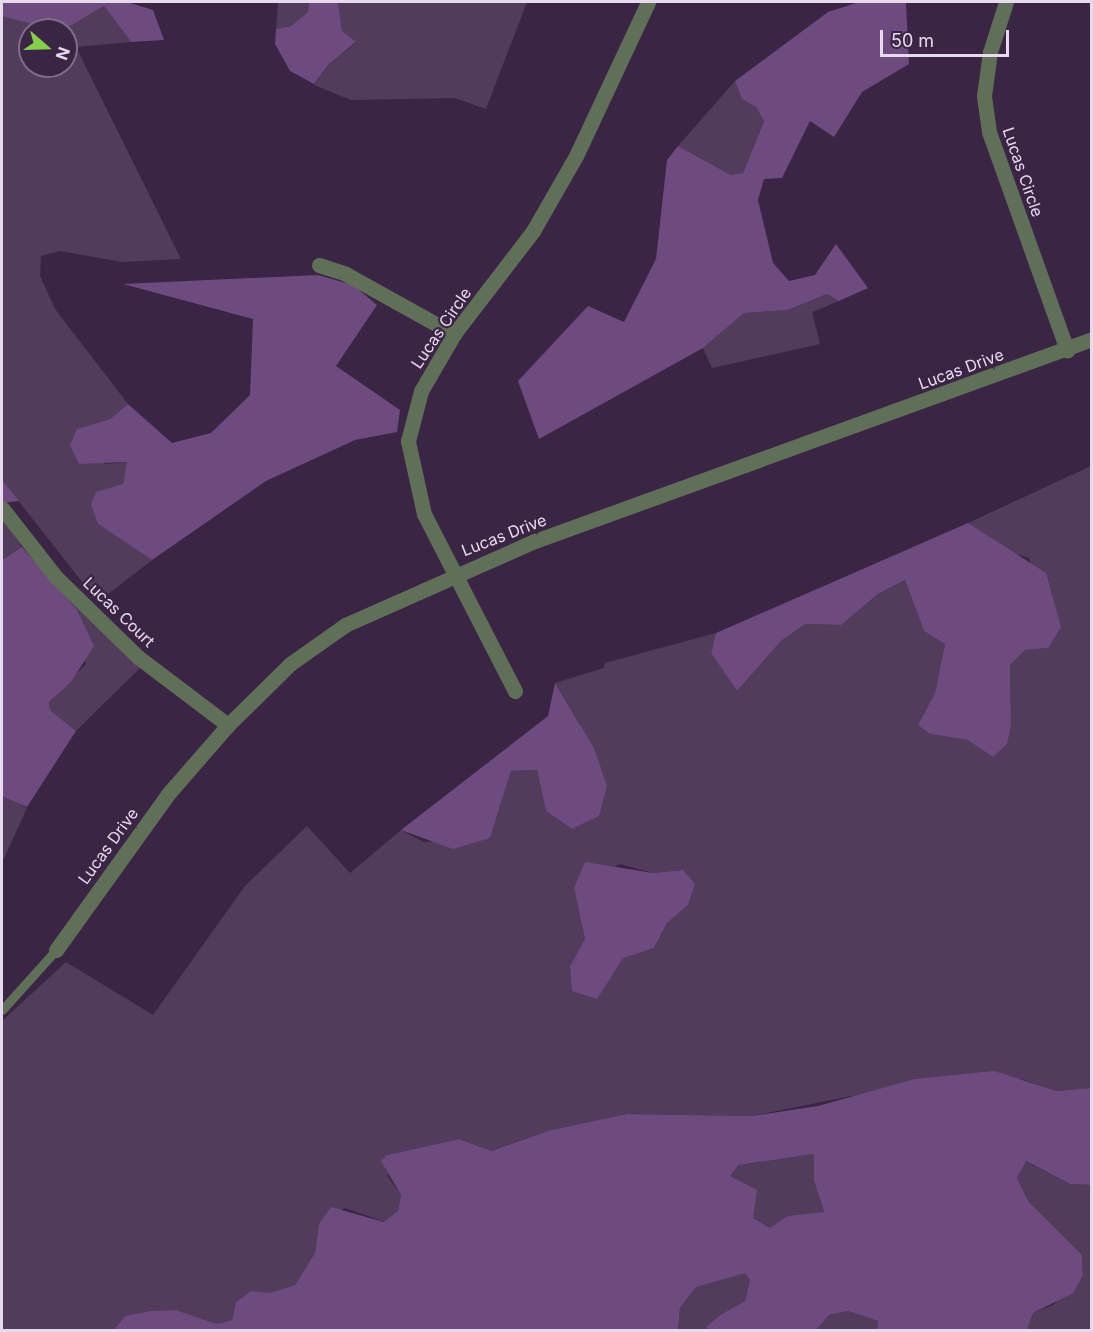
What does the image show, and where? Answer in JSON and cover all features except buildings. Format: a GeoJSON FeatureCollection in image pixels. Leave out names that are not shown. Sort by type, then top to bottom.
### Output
{"type":"FeatureCollection","features":[{"type":"Feature","properties":{"kind":"street","name":"Lucas Circle"},"geometry":{"type":"LineString","coordinates":[[515,691],[456,572],[424,514],[408,441],[421,391],[454,334],[533,231],[576,156],[648,2]]}},
{"type":"Feature","properties":{"kind":"street","name":"Lucas Circle"},"geometry":{"type":"LineString","coordinates":[[1006,2],[988,63],[984,96],[989,132],[1067,350]]}},
{"type":"Feature","properties":{"kind":"street"},"geometry":{"type":"LineString","coordinates":[[319,265],[345,274],[454,334]]}},
{"type":"Feature","properties":{"kind":"street","name":"Lucas Drive"},"geometry":{"type":"LineString","coordinates":[[56,950],[168,794],[228,725],[290,664],[345,625],[456,572],[1092,339]]}},
{"type":"Feature","properties":{"kind":"street","name":"Lucas Court"},"geometry":{"type":"LineString","coordinates":[[2,508],[56,576],[138,657],[228,725]]}},
{"type":"Feature","properties":{"kind":"lane"},"geometry":{"type":"LineString","coordinates":[[2,1010],[56,950]]}},
{"type":"Feature","properties":{"kind":"shaded area"},"geometry":{"type":"Polygon","coordinates":[[[2,2],[127,2],[153,10],[164,40],[131,42],[104,6],[78,21],[78,18],[18,18],[18,20],[2,16],[2,2]]]}},
{"type":"Feature","properties":{"kind":"shaded area"},"geometry":{"type":"Polygon","coordinates":[[[278,2],[309,2],[308,12],[291,26],[276,29],[278,2]]]}},
{"type":"Feature","properties":{"kind":"shaded area"},"geometry":{"type":"Polygon","coordinates":[[[309,2],[338,2],[342,31],[356,42],[329,64],[314,84],[290,71],[275,44],[276,29],[291,26],[308,12],[309,2]]]}},
{"type":"Feature","properties":{"kind":"shaded area"},"geometry":{"type":"Polygon","coordinates":[[[338,2],[527,2],[486,109],[455,98],[351,100],[314,85],[329,64],[356,43],[342,31],[338,2]]]}},
{"type":"Feature","properties":{"kind":"shaded area"},"geometry":{"type":"Polygon","coordinates":[[[859,2],[906,2],[909,64],[862,92],[834,137],[810,121],[782,178],[764,179],[758,200],[773,263],[789,281],[815,275],[836,244],[868,288],[839,301],[827,294],[788,310],[744,313],[703,348],[539,439],[518,381],[588,306],[624,322],[656,259],[667,160],[678,146],[731,175],[743,173],[764,121],[756,107],[742,99],[735,81],[828,12],[859,2]]]}},
{"type":"Feature","properties":{"kind":"shaded area"},"geometry":{"type":"Polygon","coordinates":[[[104,6],[131,42],[78,47],[78,21],[104,6]]]}},
{"type":"Feature","properties":{"kind":"shaded area"},"geometry":{"type":"Polygon","coordinates":[[[2,16],[18,18],[18,78],[78,78],[78,51],[181,259],[122,262],[60,251],[41,256],[40,276],[55,309],[128,404],[110,419],[77,429],[105,464],[128,462],[123,484],[98,524],[152,560],[98,602],[2,480],[2,16]]]}},
{"type":"Feature","properties":{"kind":"shaded area"},"geometry":{"type":"Polygon","coordinates":[[[735,81],[742,99],[756,107],[764,120],[743,173],[731,175],[678,146],[735,81]]]}},
{"type":"Feature","properties":{"kind":"shaded area"},"geometry":{"type":"Polygon","coordinates":[[[318,275],[353,285],[377,305],[336,366],[400,410],[397,432],[355,440],[266,481],[152,560],[98,524],[91,504],[96,492],[123,484],[127,462],[79,464],[70,445],[77,429],[110,419],[128,404],[172,443],[211,433],[250,395],[253,319],[123,284],[318,275]]]}},
{"type":"Feature","properties":{"kind":"shaded area"},"geometry":{"type":"Polygon","coordinates":[[[827,294],[839,301],[812,312],[820,344],[712,368],[703,348],[744,313],[788,310],[827,294]]]}},
{"type":"Feature","properties":{"kind":"shaded area"},"geometry":{"type":"Polygon","coordinates":[[[1091,466],[1091,1088],[1057,1091],[1021,1079],[851,1096],[752,1116],[627,1114],[551,1130],[490,1151],[459,1139],[387,1155],[388,1177],[401,1195],[398,1211],[385,1222],[345,1208],[319,1224],[315,1253],[295,1285],[269,1293],[251,1291],[236,1302],[232,1320],[217,1324],[176,1310],[149,1311],[125,1316],[114,1330],[2,1330],[2,1021],[66,962],[153,1015],[245,886],[307,826],[350,873],[401,830],[424,842],[490,838],[511,771],[537,770],[546,811],[572,829],[599,816],[579,722],[555,683],[604,668],[605,663],[716,633],[711,653],[737,691],[781,641],[805,624],[841,625],[878,594],[905,580],[924,631],[945,644],[935,693],[918,725],[930,734],[968,740],[1011,725],[1010,665],[1025,650],[1048,648],[1029,558],[1007,551],[968,523],[1091,466]],[[620,864],[574,888],[585,939],[570,966],[654,948],[667,923],[688,905],[683,870],[653,873],[620,864]]]}},
{"type":"Feature","properties":{"kind":"shaded area"},"geometry":{"type":"Polygon","coordinates":[[[2,480],[19,501],[2,503],[2,480]]]}},
{"type":"Feature","properties":{"kind":"shaded area"},"geometry":{"type":"Polygon","coordinates":[[[2,518],[22,547],[2,560],[2,518]]]}},
{"type":"Feature","properties":{"kind":"shaded area"},"geometry":{"type":"Polygon","coordinates":[[[968,523],[1046,573],[1061,627],[1048,648],[1025,650],[1010,665],[1011,725],[1007,744],[993,757],[968,740],[930,734],[918,725],[935,693],[945,644],[924,631],[905,580],[878,594],[841,625],[805,624],[781,641],[737,691],[711,653],[716,633],[968,523]]]}},
{"type":"Feature","properties":{"kind":"shaded area"},"geometry":{"type":"Polygon","coordinates":[[[22,547],[77,610],[94,646],[71,682],[49,702],[50,710],[76,731],[27,807],[2,796],[2,560],[22,547]]]}},
{"type":"Feature","properties":{"kind":"shaded area"},"geometry":{"type":"Polygon","coordinates":[[[57,587],[143,665],[76,731],[50,710],[49,702],[86,664],[57,587]]]}},
{"type":"Feature","properties":{"kind":"shaded area"},"geometry":{"type":"Polygon","coordinates":[[[555,683],[594,748],[607,786],[599,816],[572,829],[546,811],[537,770],[511,771],[490,838],[453,849],[401,830],[548,716],[555,683]]]}},
{"type":"Feature","properties":{"kind":"shaded area"},"geometry":{"type":"Polygon","coordinates":[[[2,796],[27,808],[2,863],[2,796]]]}},
{"type":"Feature","properties":{"kind":"shaded area"},"geometry":{"type":"Polygon","coordinates":[[[585,862],[653,873],[683,870],[695,884],[688,905],[667,923],[654,948],[623,958],[597,999],[572,991],[570,966],[585,939],[574,888],[585,862]]]}},
{"type":"Feature","properties":{"kind":"shaded area"},"geometry":{"type":"Polygon","coordinates":[[[994,1071],[1057,1091],[1091,1088],[1091,1185],[1070,1184],[1026,1161],[1017,1178],[1029,1202],[1082,1255],[1083,1275],[1073,1293],[1033,1313],[1027,1330],[877,1330],[878,1321],[848,1311],[829,1315],[816,1330],[709,1330],[706,1327],[720,1315],[745,1301],[750,1280],[745,1273],[696,1287],[680,1308],[678,1330],[114,1330],[125,1316],[149,1311],[176,1310],[217,1324],[232,1320],[236,1302],[251,1291],[269,1293],[295,1285],[315,1253],[319,1224],[331,1207],[384,1222],[398,1211],[401,1195],[381,1161],[387,1155],[459,1139],[491,1151],[551,1130],[627,1114],[752,1116],[818,1106],[915,1079],[994,1071]],[[814,1154],[739,1165],[730,1176],[757,1190],[753,1218],[770,1228],[787,1216],[824,1212],[814,1181],[814,1154]]]}},
{"type":"Feature","properties":{"kind":"shaded area"},"geometry":{"type":"Polygon","coordinates":[[[814,1154],[814,1181],[824,1213],[787,1216],[770,1228],[753,1218],[730,1176],[740,1165],[814,1154]]]}},
{"type":"Feature","properties":{"kind":"shaded area"},"geometry":{"type":"Polygon","coordinates":[[[1025,1161],[1070,1184],[1091,1185],[1091,1330],[1027,1330],[1033,1313],[1053,1305],[1083,1275],[1082,1255],[1029,1202],[1017,1178],[1025,1161]]]}},
{"type":"Feature","properties":{"kind":"shaded area"},"geometry":{"type":"Polygon","coordinates":[[[745,1272],[750,1280],[745,1301],[720,1315],[706,1327],[709,1330],[678,1330],[680,1308],[696,1287],[745,1272]]]}},
{"type":"Feature","properties":{"kind":"shaded area"},"geometry":{"type":"Polygon","coordinates":[[[848,1311],[878,1321],[877,1330],[816,1330],[829,1315],[848,1311]]]}}]}
